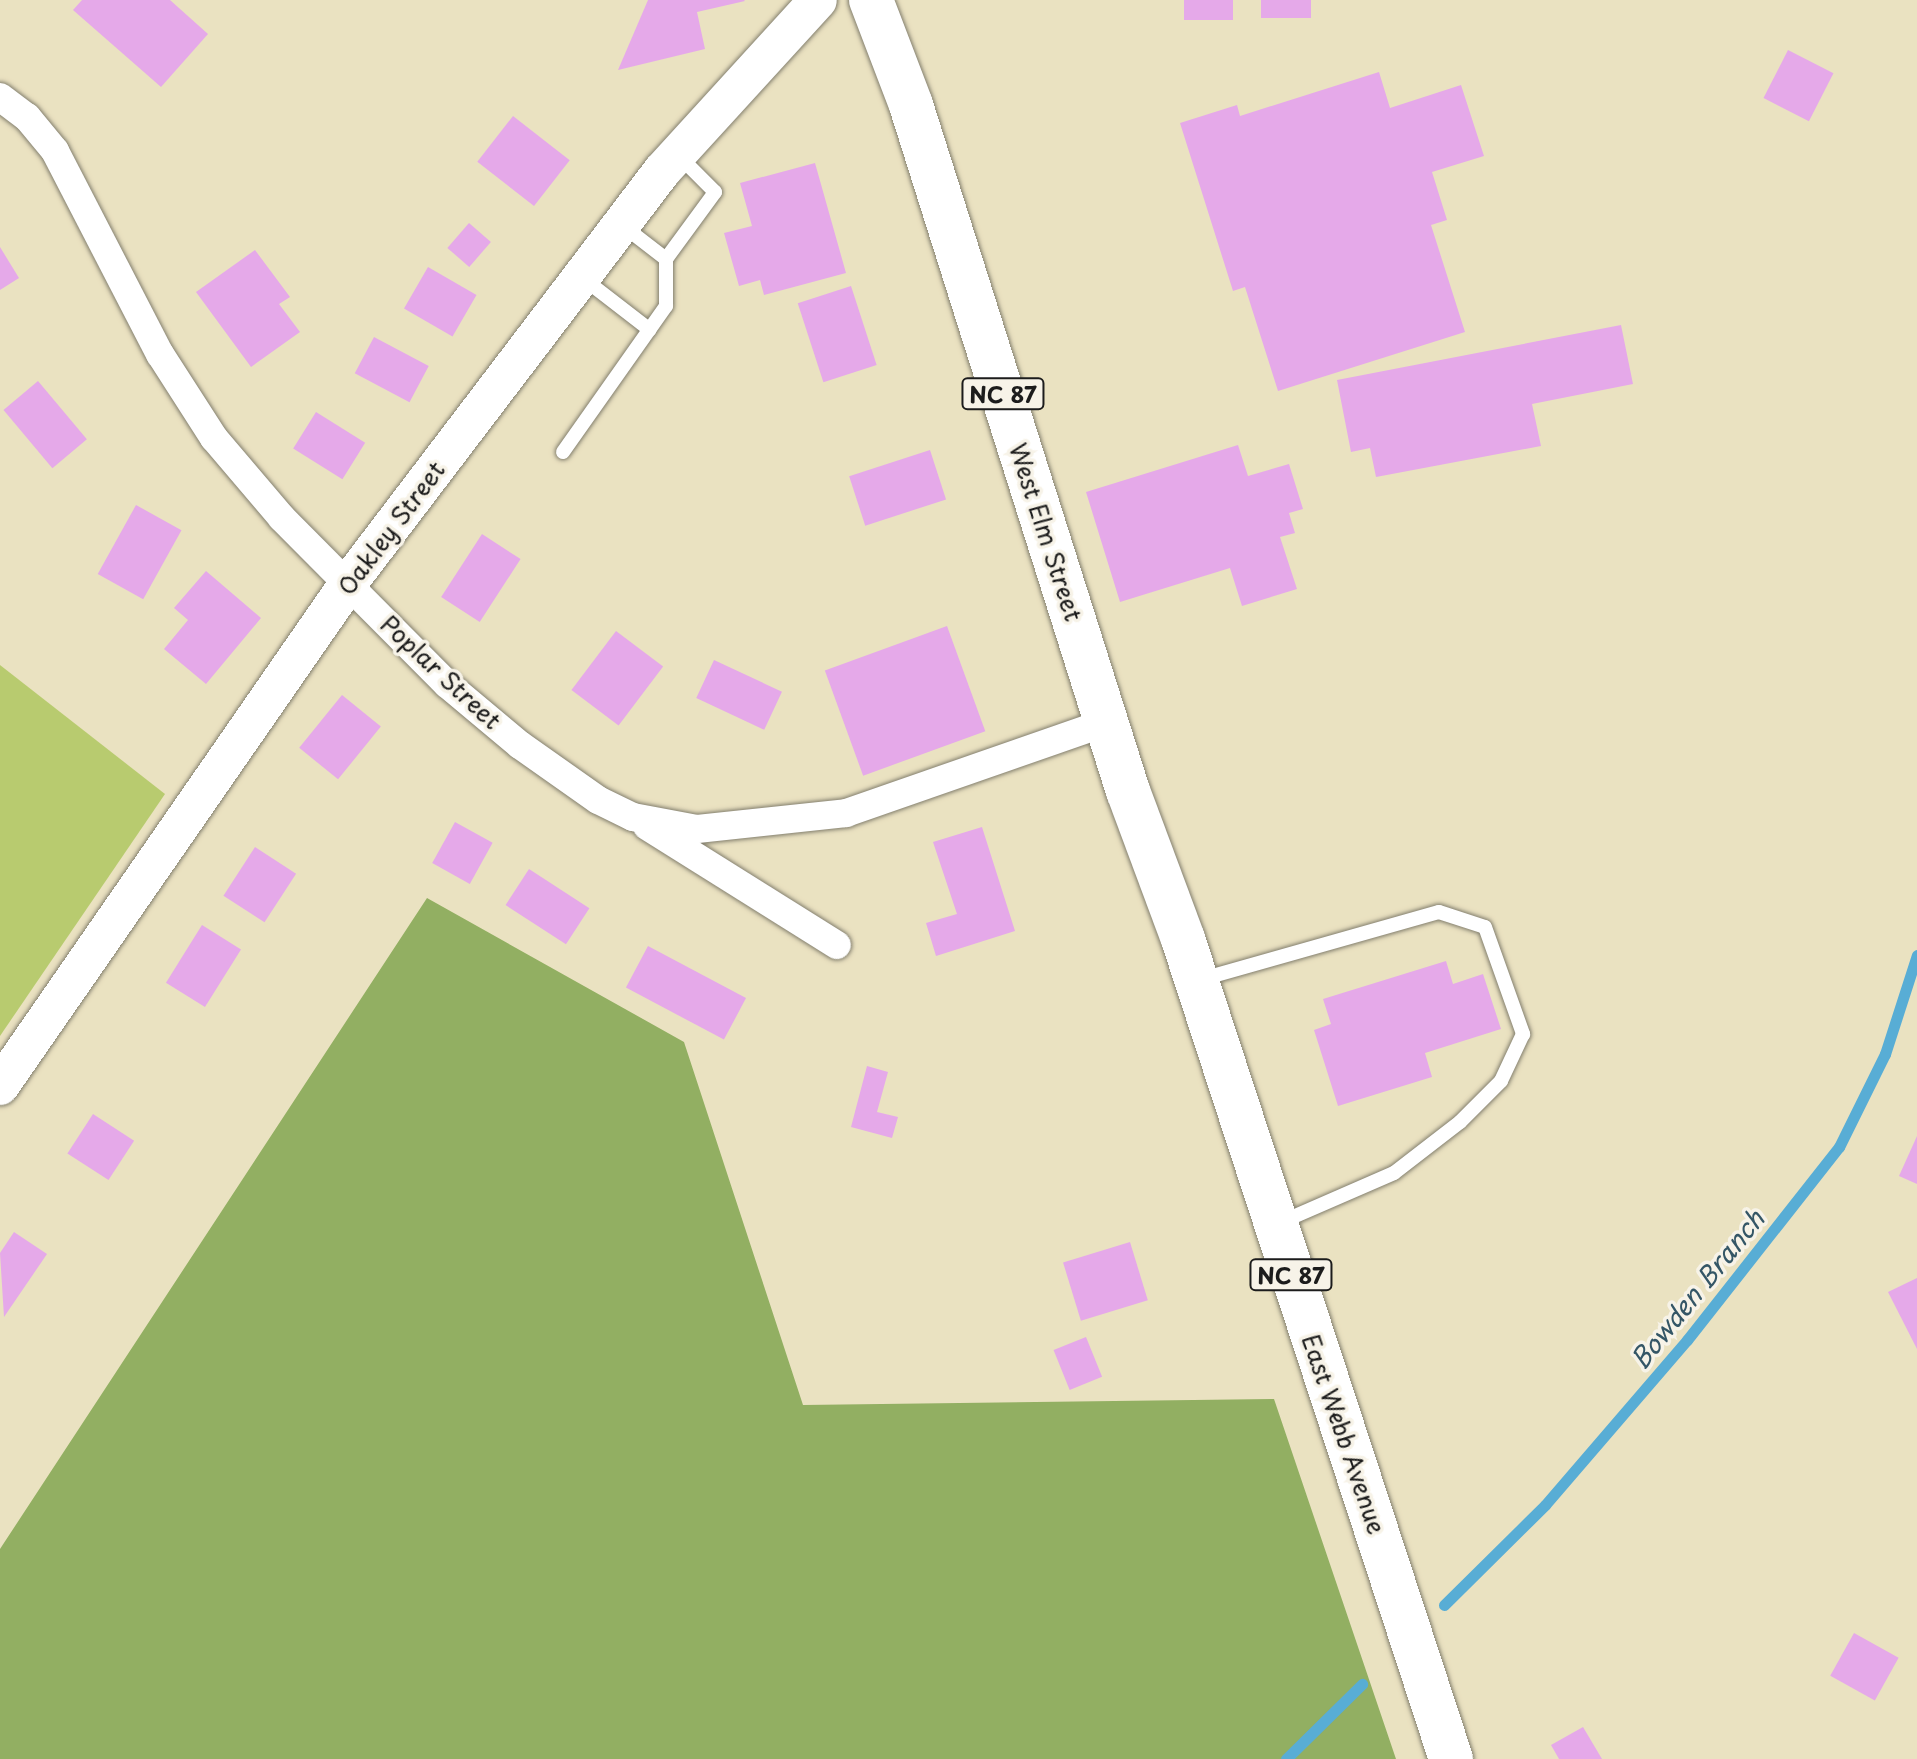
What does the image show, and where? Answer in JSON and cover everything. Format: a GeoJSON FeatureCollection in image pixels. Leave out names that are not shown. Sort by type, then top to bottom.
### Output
{"type":"FeatureCollection","features":[{"type":"Feature","properties":{"kind":"highway","name":"West Elm Street"},"geometry":{"type":"LineString","coordinates":[[871,0],[911,105],[1128,791]]}},
{"type":"Feature","properties":{"kind":"highway","name":"East Webb Avenue"},"geometry":{"type":"LineString","coordinates":[[1128,791],[1197,981],[1451,1759]]}},
{"type":"Feature","properties":{"kind":"street","name":"Oakley Street"},"geometry":{"type":"LineString","coordinates":[[0,1086],[350,581],[676,154],[818,0]]}},
{"type":"Feature","properties":{"kind":"street","name":"Poplar Street"},"geometry":{"type":"LineString","coordinates":[[0,97],[27,117],[55,151],[160,354],[214,438],[282,518],[483,714],[598,800],[633,817],[697,829],[846,813],[1107,722]]}},
{"type":"Feature","properties":{"kind":"street"},"geometry":{"type":"LineString","coordinates":[[633,817],[837,945]]}},
{"type":"Feature","properties":{"kind":"lane"},"geometry":{"type":"LineString","coordinates":[[563,452],[666,306],[666,259],[715,192],[676,154]]}},
{"type":"Feature","properties":{"kind":"lane"},"geometry":{"type":"LineString","coordinates":[[621,225],[666,259]]}},
{"type":"Feature","properties":{"kind":"lane"},"geometry":{"type":"LineString","coordinates":[[581,277],[650,330]]}},
{"type":"Feature","properties":{"kind":"lane"},"geometry":{"type":"LineString","coordinates":[[1197,981],[1439,912],[1485,927],[1523,1034],[1501,1081],[1438,1139],[1394,1173],[1275,1225]]}},
{"type":"Feature","properties":{"kind":"green space"},"geometry":{"type":"Polygon","coordinates":[[[0,665],[165,794],[0,1036],[0,665]]]}},
{"type":"Feature","properties":{"kind":"green space"},"geometry":{"type":"Polygon","coordinates":[[[427,898],[684,1042],[803,1405],[1274,1399],[1396,1759],[0,1759],[0,1549],[427,898]]]}},
{"type":"Feature","properties":{"kind":"building"},"geometry":{"type":"Polygon","coordinates":[[[82,0],[170,0],[208,34],[161,87],[73,10],[82,0]]]}},
{"type":"Feature","properties":{"kind":"building"},"geometry":{"type":"Polygon","coordinates":[[[648,0],[745,1],[697,12],[705,49],[618,70],[648,0]]]}},
{"type":"Feature","properties":{"kind":"building"},"geometry":{"type":"Polygon","coordinates":[[[1184,0],[1233,0],[1233,20],[1184,20],[1184,0]]]}},
{"type":"Feature","properties":{"kind":"building"},"geometry":{"type":"Polygon","coordinates":[[[1261,0],[1311,0],[1311,18],[1261,18],[1261,0]]]}},
{"type":"Feature","properties":{"kind":"building"},"geometry":{"type":"Polygon","coordinates":[[[1788,50],[1833,73],[1809,121],[1763,98],[1788,50]]]}},
{"type":"Feature","properties":{"kind":"building"},"geometry":{"type":"Polygon","coordinates":[[[1379,72],[1390,108],[1461,85],[1484,156],[1432,172],[1447,220],[1431,225],[1465,332],[1278,391],[1245,287],[1233,291],[1180,123],[1237,105],[1240,116],[1379,72]]]}},
{"type":"Feature","properties":{"kind":"building"},"geometry":{"type":"Polygon","coordinates":[[[513,116],[570,160],[534,206],[477,162],[513,116]]]}},
{"type":"Feature","properties":{"kind":"building"},"geometry":{"type":"Polygon","coordinates":[[[815,163],[846,273],[764,295],[760,280],[739,286],[724,233],[752,226],[740,183],[815,163]]]}},
{"type":"Feature","properties":{"kind":"building"},"geometry":{"type":"Polygon","coordinates":[[[469,223],[491,242],[469,267],[447,248],[469,223]]]}},
{"type":"Feature","properties":{"kind":"building"},"geometry":{"type":"Polygon","coordinates":[[[0,247],[19,278],[0,290],[0,247]]]}},
{"type":"Feature","properties":{"kind":"building"},"geometry":{"type":"Polygon","coordinates":[[[255,250],[290,297],[279,304],[300,332],[251,367],[196,292],[255,250]]]}},
{"type":"Feature","properties":{"kind":"building"},"geometry":{"type":"Polygon","coordinates":[[[428,267],[476,295],[452,337],[404,309],[428,267]]]}},
{"type":"Feature","properties":{"kind":"building"},"geometry":{"type":"Polygon","coordinates":[[[851,286],[877,365],[823,382],[798,303],[851,286]]]}},
{"type":"Feature","properties":{"kind":"building"},"geometry":{"type":"Polygon","coordinates":[[[1621,325],[1633,384],[1532,404],[1541,446],[1376,477],[1370,448],[1351,452],[1337,380],[1621,325]]]}},
{"type":"Feature","properties":{"kind":"building"},"geometry":{"type":"Polygon","coordinates":[[[374,337],[429,366],[409,402],[355,373],[374,337]]]}},
{"type":"Feature","properties":{"kind":"building"},"geometry":{"type":"Polygon","coordinates":[[[38,381],[87,439],[52,468],[4,410],[38,381]]]}},
{"type":"Feature","properties":{"kind":"building"},"geometry":{"type":"Polygon","coordinates":[[[316,412],[365,443],[342,479],[293,448],[316,412]]]}},
{"type":"Feature","properties":{"kind":"building"},"geometry":{"type":"Polygon","coordinates":[[[1238,445],[1248,476],[1289,464],[1303,509],[1289,513],[1295,533],[1280,537],[1297,589],[1242,606],[1230,568],[1120,602],[1086,492],[1238,445]]]}},
{"type":"Feature","properties":{"kind":"building"},"geometry":{"type":"Polygon","coordinates":[[[930,450],[946,499],[865,526],[849,476],[930,450]]]}},
{"type":"Feature","properties":{"kind":"building"},"geometry":{"type":"Polygon","coordinates":[[[136,505],[181,530],[143,599],[98,574],[136,505]]]}},
{"type":"Feature","properties":{"kind":"building"},"geometry":{"type":"Polygon","coordinates":[[[482,534],[521,559],[480,622],[441,597],[482,534]]]}},
{"type":"Feature","properties":{"kind":"building"},"geometry":{"type":"Polygon","coordinates":[[[206,571],[261,618],[206,684],[164,649],[188,620],[174,608],[206,571]]]}},
{"type":"Feature","properties":{"kind":"building"},"geometry":{"type":"Polygon","coordinates":[[[947,626],[985,731],[863,776],[825,670],[947,626]]]}},
{"type":"Feature","properties":{"kind":"building"},"geometry":{"type":"Polygon","coordinates":[[[616,631],[663,667],[619,726],[571,690],[616,631]]]}},
{"type":"Feature","properties":{"kind":"building"},"geometry":{"type":"Polygon","coordinates":[[[714,660],[782,692],[764,730],[696,698],[714,660]]]}},
{"type":"Feature","properties":{"kind":"building"},"geometry":{"type":"Polygon","coordinates":[[[342,695],[381,726],[338,779],[299,748],[342,695]]]}},
{"type":"Feature","properties":{"kind":"building"},"geometry":{"type":"Polygon","coordinates":[[[455,822],[493,843],[470,884],[432,863],[455,822]]]}},
{"type":"Feature","properties":{"kind":"building"},"geometry":{"type":"Polygon","coordinates":[[[982,827],[1015,931],[936,956],[926,923],[957,914],[933,842],[982,827]]]}},
{"type":"Feature","properties":{"kind":"building"},"geometry":{"type":"Polygon","coordinates":[[[255,847],[296,874],[265,922],[223,896],[255,847]]]}},
{"type":"Feature","properties":{"kind":"building"},"geometry":{"type":"Polygon","coordinates":[[[529,869],[589,908],[566,944],[506,905],[529,869]]]}},
{"type":"Feature","properties":{"kind":"building"},"geometry":{"type":"Polygon","coordinates":[[[202,925],[241,949],[205,1007],[166,983],[202,925]]]}},
{"type":"Feature","properties":{"kind":"building"},"geometry":{"type":"Polygon","coordinates":[[[648,946],[746,998],[724,1040],[626,987],[648,946]]]}},
{"type":"Feature","properties":{"kind":"building"},"geometry":{"type":"Polygon","coordinates":[[[1446,961],[1453,984],[1483,974],[1501,1029],[1425,1053],[1432,1077],[1338,1106],[1314,1030],[1331,1024],[1323,999],[1446,961]]]}},
{"type":"Feature","properties":{"kind":"building"},"geometry":{"type":"Polygon","coordinates":[[[867,1066],[888,1072],[877,1112],[898,1117],[892,1138],[851,1127],[867,1066]]]}},
{"type":"Feature","properties":{"kind":"building"},"geometry":{"type":"Polygon","coordinates":[[[93,1114],[134,1141],[108,1180],[67,1153],[93,1114]]]}},
{"type":"Feature","properties":{"kind":"building"},"geometry":{"type":"Polygon","coordinates":[[[1917,1136],[1917,1184],[1899,1176],[1917,1136]]]}},
{"type":"Feature","properties":{"kind":"building"},"geometry":{"type":"Polygon","coordinates":[[[14,1232],[47,1254],[4,1317],[0,1253],[14,1232]]]}},
{"type":"Feature","properties":{"kind":"building"},"geometry":{"type":"Polygon","coordinates":[[[1130,1242],[1148,1300],[1081,1321],[1063,1262],[1130,1242]]]}},
{"type":"Feature","properties":{"kind":"building"},"geometry":{"type":"Polygon","coordinates":[[[1917,1278],[1917,1349],[1888,1292],[1917,1278]]]}},
{"type":"Feature","properties":{"kind":"building"},"geometry":{"type":"Polygon","coordinates":[[[1086,1337],[1102,1377],[1070,1390],[1054,1350],[1086,1337]]]}},
{"type":"Feature","properties":{"kind":"building"},"geometry":{"type":"Polygon","coordinates":[[[1854,1633],[1899,1658],[1875,1701],[1830,1676],[1854,1633]]]}},
{"type":"Feature","properties":{"kind":"building"},"geometry":{"type":"Polygon","coordinates":[[[1583,1727],[1602,1759],[1559,1759],[1551,1745],[1583,1727]]]}},
{"type":"Feature","properties":{"kind":"waterway","name":"Bowden Branch"},"geometry":{"type":"LineString","coordinates":[[1444,1605],[1545,1505],[1687,1340],[1839,1147],[1885,1054],[1917,955]]}},
{"type":"Feature","properties":{"kind":"waterway","name":"Bowden Branch"},"geometry":{"type":"LineString","coordinates":[[1286,1759],[1362,1684]]}}]}
